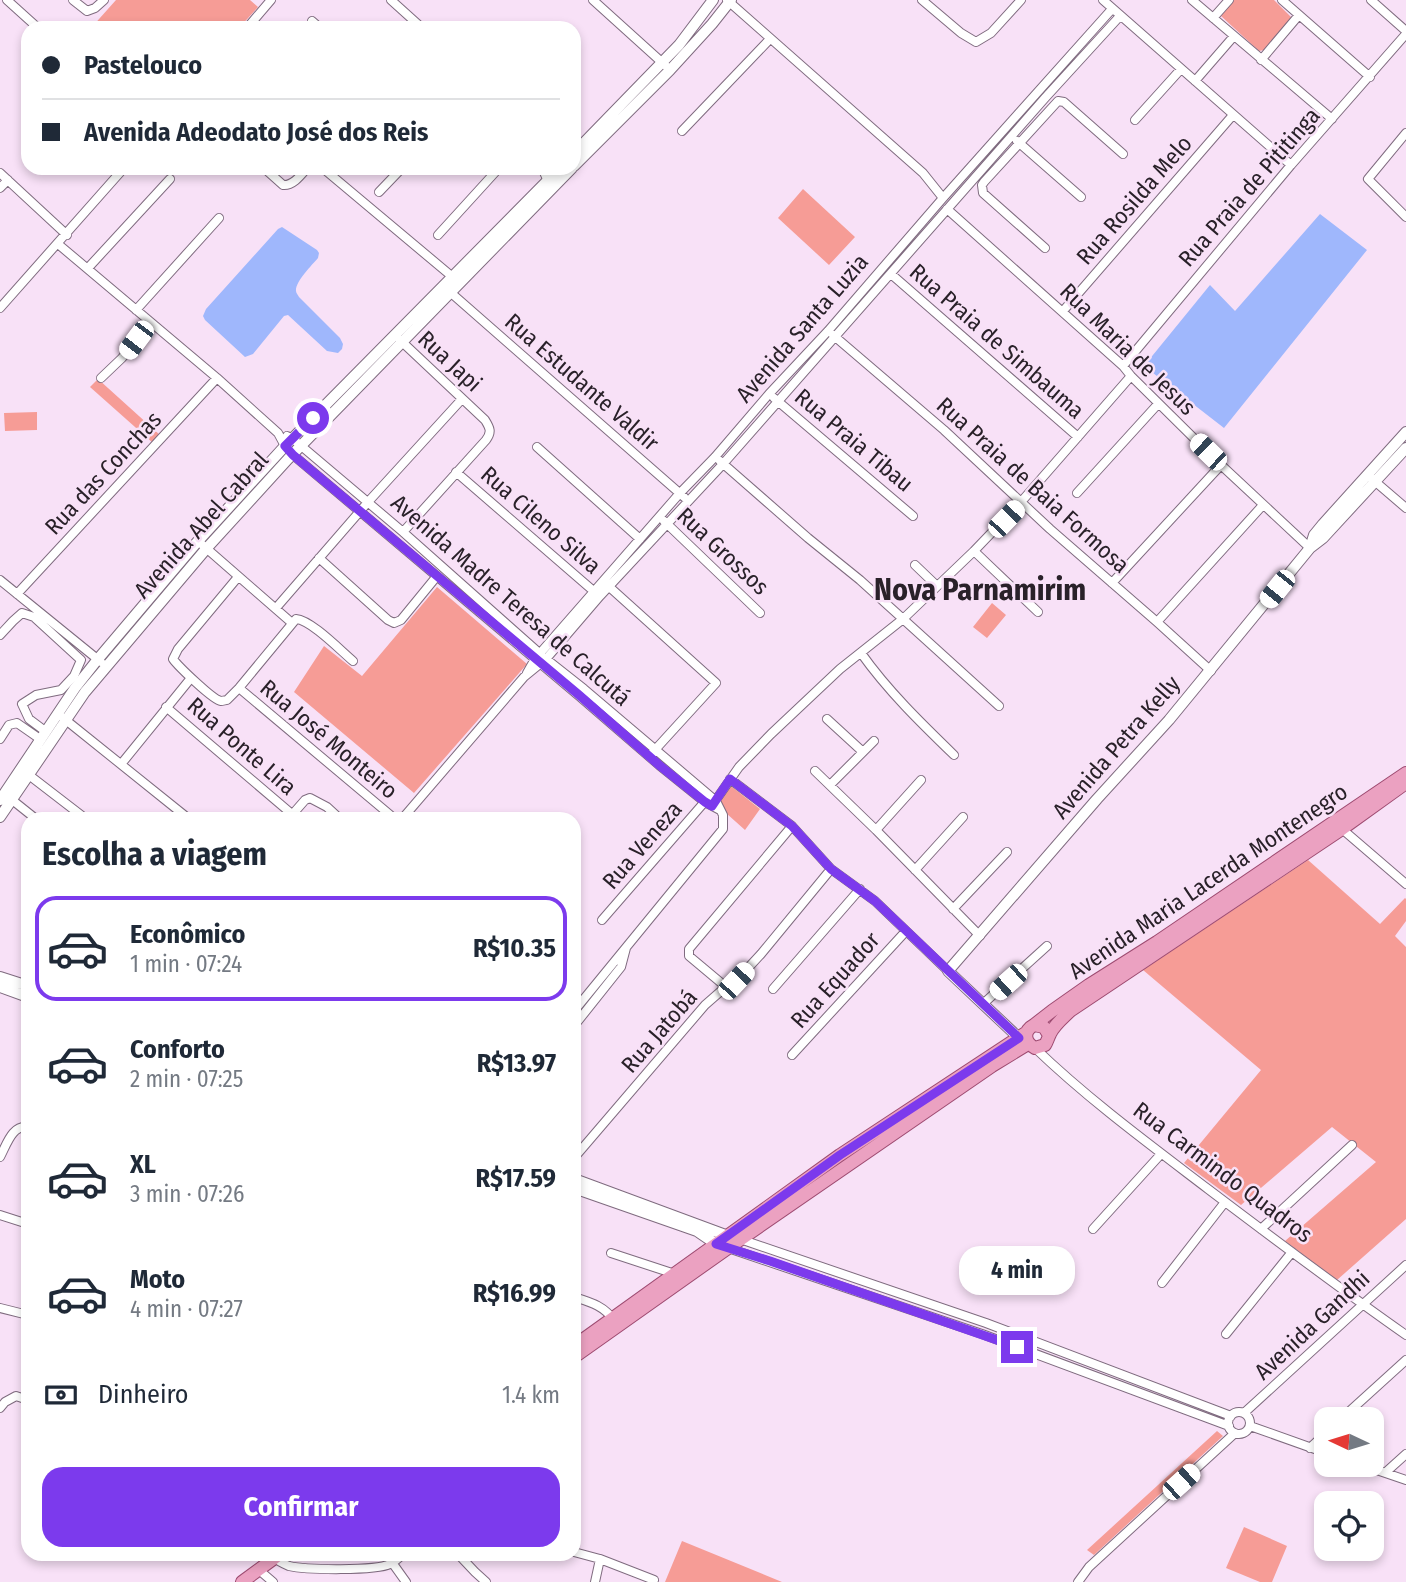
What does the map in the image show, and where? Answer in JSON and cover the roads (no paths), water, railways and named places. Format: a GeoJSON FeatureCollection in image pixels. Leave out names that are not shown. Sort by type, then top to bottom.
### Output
{"type":"FeatureCollection","features":[{"type":"Feature","properties":{"kind":"main road","name":"Avenida Abel Cabral"},"geometry":{"type":"LineString","coordinates":[[581,158],[666,67],[713,0]]}},
{"type":"Feature","properties":{"kind":"main road","name":"Avenida Abel Cabral"},"geometry":{"type":"LineString","coordinates":[[581,146],[712,24],[729,1]]}},
{"type":"Feature","properties":{"kind":"main road","name":"Avenida Abel Cabral"},"geometry":{"type":"LineString","coordinates":[[398,339],[450,292],[456,280],[492,236],[553,175]]}},
{"type":"Feature","properties":{"kind":"main road","name":"Avenida Abel Cabral"},"geometry":{"type":"LineString","coordinates":[[0,817],[6,800],[61,716],[202,545],[398,339],[565,175]]}},
{"type":"Feature","properties":{"kind":"main road","name":"Avenida Petra Kelly"},"geometry":{"type":"LineString","coordinates":[[948,971],[1211,671],[1310,548],[1323,538],[1372,479],[1406,432]]}},
{"type":"Feature","properties":{"kind":"main road","name":"Avenida Petra Kelly"},"geometry":{"type":"LineString","coordinates":[[1372,479],[1406,448]]}},
{"type":"Feature","properties":{"kind":"main road","name":"Avenida Abel Cabral"},"geometry":{"type":"LineString","coordinates":[[24,772],[42,735],[61,716]]}},
{"type":"Feature","properties":{"kind":"main road","name":"Avenida Maria Lacerda Montenegro"},"geometry":{"type":"LineString","coordinates":[[1034,1038],[1089,985],[1406,773]]}},
{"type":"Feature","properties":{"kind":"main road","name":"Avenida Maria Lacerda Montenegro"},"geometry":{"type":"LineString","coordinates":[[581,1342],[615,1322],[728,1242],[1056,1025],[1070,1011],[1342,829],[1406,783]]}},
{"type":"Feature","properties":{"kind":"main road","name":"Rua Carmindo Quadros"},"geometry":{"type":"LineString","coordinates":[[948,971],[984,1003],[1034,1038]]}},
{"type":"Feature","properties":{"kind":"main road"},"geometry":{"type":"LineString","coordinates":[[0,977],[21,984]]}},
{"type":"Feature","properties":{"kind":"main road"},"geometry":{"type":"LineString","coordinates":[[0,987],[21,994]]}},
{"type":"Feature","properties":{"kind":"main road"},"geometry":{"type":"LineString","coordinates":[[581,1181],[728,1242]]}},
{"type":"Feature","properties":{"kind":"main road"},"geometry":{"type":"LineString","coordinates":[[581,1190],[728,1242]]}},
{"type":"Feature","properties":{"kind":"main road","name":"Avenida Maria Lacerda Montenegro"},"geometry":{"type":"LineString","coordinates":[[581,1351],[675,1274],[728,1242]]}},
{"type":"Feature","properties":{"kind":"main road"},"geometry":{"type":"LineString","coordinates":[[242,1582],[270,1561]]}},
{"type":"Feature","properties":{"kind":"street"},"geometry":{"type":"LineString","coordinates":[[7,0],[30,21]]}},
{"type":"Feature","properties":{"kind":"street"},"geometry":{"type":"LineString","coordinates":[[74,1],[87,11],[104,0]]}},
{"type":"Feature","properties":{"kind":"street"},"geometry":{"type":"LineString","coordinates":[[253,21],[271,0]]}},
{"type":"Feature","properties":{"kind":"street"},"geometry":{"type":"LineString","coordinates":[[391,0],[414,21]]}},
{"type":"Feature","properties":{"kind":"street"},"geometry":{"type":"LineString","coordinates":[[593,0],[666,67]]}},
{"type":"Feature","properties":{"kind":"street"},"geometry":{"type":"LineString","coordinates":[[922,0],[974,42],[979,42],[991,33],[1021,0]]}},
{"type":"Feature","properties":{"kind":"street"},"geometry":{"type":"LineString","coordinates":[[1192,0],[1332,119]]}},
{"type":"Feature","properties":{"kind":"street"},"geometry":{"type":"LineString","coordinates":[[1213,18],[1229,0]]}},
{"type":"Feature","properties":{"kind":"street"},"geometry":{"type":"LineString","coordinates":[[1282,0],[1370,77]]}},
{"type":"Feature","properties":{"kind":"street"},"geometry":{"type":"LineString","coordinates":[[1371,0],[1406,32]]}},
{"type":"Feature","properties":{"kind":"street"},"geometry":{"type":"LineString","coordinates":[[729,1],[923,173],[943,198]]}},
{"type":"Feature","properties":{"kind":"street"},"geometry":{"type":"LineString","coordinates":[[1107,3],[1292,165]]}},
{"type":"Feature","properties":{"kind":"street","name":"Avenida Santa Luzia"},"geometry":{"type":"LineString","coordinates":[[408,812],[606,584],[659,517],[828,331],[943,198],[1107,3]]}},
{"type":"Feature","properties":{"kind":"street"},"geometry":{"type":"LineString","coordinates":[[1261,60],[1299,15]]}},
{"type":"Feature","properties":{"kind":"street","name":"Avenida Santa Luzia"},"geometry":{"type":"LineString","coordinates":[[606,584],[653,540],[723,464],[1120,16]]}},
{"type":"Feature","properties":{"kind":"street","name":"Rua Praia de Pititinga"},"geometry":{"type":"LineString","coordinates":[[1123,366],[1406,32]]}},
{"type":"Feature","properties":{"kind":"street"},"geometry":{"type":"LineString","coordinates":[[1195,81],[1234,36]]}},
{"type":"Feature","properties":{"kind":"street"},"geometry":{"type":"LineString","coordinates":[[682,131],[770,39]]}},
{"type":"Feature","properties":{"kind":"street"},"geometry":{"type":"LineString","coordinates":[[1135,120],[1181,69]]}},
{"type":"Feature","properties":{"kind":"street"},"geometry":{"type":"LineString","coordinates":[[1045,248],[982,189],[984,182],[1055,103],[1060,101],[1123,154]]}},
{"type":"Feature","properties":{"kind":"street","name":"Rua Rosilda Melo"},"geometry":{"type":"LineString","coordinates":[[1063,311],[1233,115]]}},
{"type":"Feature","properties":{"kind":"street"},"geometry":{"type":"LineString","coordinates":[[1406,133],[1368,179],[1406,217]]}},
{"type":"Feature","properties":{"kind":"street"},"geometry":{"type":"LineString","coordinates":[[1012,136],[1081,197]]}},
{"type":"Feature","properties":{"kind":"street","name":"Avenida Madre Teresa de Calcutá"},"geometry":{"type":"LineString","coordinates":[[0,173],[89,267],[218,378],[360,512],[712,803]]}},
{"type":"Feature","properties":{"kind":"street"},"geometry":{"type":"LineString","coordinates":[[0,308],[118,175]]}},
{"type":"Feature","properties":{"kind":"street"},"geometry":{"type":"LineString","coordinates":[[272,175],[286,186],[300,175]]}},
{"type":"Feature","properties":{"kind":"street"},"geometry":{"type":"LineString","coordinates":[[331,175],[456,280]]}},
{"type":"Feature","properties":{"kind":"street"},"geometry":{"type":"LineString","coordinates":[[379,192],[395,175]]}},
{"type":"Feature","properties":{"kind":"street"},"geometry":{"type":"LineString","coordinates":[[438,235],[493,175]]}},
{"type":"Feature","properties":{"kind":"street"},"geometry":{"type":"LineString","coordinates":[[545,175],[548,181]]}},
{"type":"Feature","properties":{"kind":"street"},"geometry":{"type":"LineString","coordinates":[[89,267],[170,179]]}},
{"type":"Feature","properties":{"kind":"street"},"geometry":{"type":"LineString","coordinates":[[0,188],[8,180]]}},
{"type":"Feature","properties":{"kind":"street","name":"Rua Maria de Jesus"},"geometry":{"type":"LineString","coordinates":[[947,209],[1123,366],[1158,404],[1310,548]]}},
{"type":"Feature","properties":{"kind":"street"},"geometry":{"type":"LineString","coordinates":[[138,309],[219,218]]}},
{"type":"Feature","properties":{"kind":"street","name":"Rua Praia de Simbauma"},"geometry":{"type":"LineString","coordinates":[[891,274],[1077,437]]}},
{"type":"Feature","properties":{"kind":"street","name":"Rua Estudante Valdir"},"geometry":{"type":"LineString","coordinates":[[450,292],[689,501]]}},
{"type":"Feature","properties":{"kind":"street"},"geometry":{"type":"LineString","coordinates":[[101,378],[122,358],[150,322]]}},
{"type":"Feature","properties":{"kind":"street","name":"Rua Praia de Baia Formosa"},"geometry":{"type":"LineString","coordinates":[[828,331],[944,430],[1069,547],[1211,671]]}},
{"type":"Feature","properties":{"kind":"street","name":"Rua Japi"},"geometry":{"type":"LineString","coordinates":[[398,339],[488,425],[489,435],[456,472]]}},
{"type":"Feature","properties":{"kind":"street"},"geometry":{"type":"LineString","coordinates":[[581,1002],[720,833],[724,824],[723,815],[712,803],[749,756],[816,691],[903,619],[974,551],[1021,502],[1131,376]]}},
{"type":"Feature","properties":{"kind":"street","name":"Rua das Conchas"},"geometry":{"type":"LineString","coordinates":[[16,594],[218,378]]}},
{"type":"Feature","properties":{"kind":"street","name":"Rua Praia Tibau"},"geometry":{"type":"LineString","coordinates":[[769,394],[913,516]]}},
{"type":"Feature","properties":{"kind":"street"},"geometry":{"type":"LineString","coordinates":[[276,608],[462,399]]}},
{"type":"Feature","properties":{"kind":"street"},"geometry":{"type":"LineString","coordinates":[[1077,493],[1158,404]]}},
{"type":"Feature","properties":{"kind":"street","name":"Avenida Madre Teresa de Calcutá"},"geometry":{"type":"LineString","coordinates":[[293,447],[368,502],[403,532],[540,659]]}},
{"type":"Feature","properties":{"kind":"street"},"geometry":{"type":"LineString","coordinates":[[537,447],[643,536],[653,540]]}},
{"type":"Feature","properties":{"kind":"street"},"geometry":{"type":"LineString","coordinates":[[715,457],[860,580],[999,706]]}},
{"type":"Feature","properties":{"kind":"street"},"geometry":{"type":"LineString","coordinates":[[1112,583],[1221,465]]}},
{"type":"Feature","properties":{"kind":"street"},"geometry":{"type":"LineString","coordinates":[[403,532],[456,472]]}},
{"type":"Feature","properties":{"kind":"street","name":"Rua Cileno Silva"},"geometry":{"type":"LineString","coordinates":[[456,472],[597,594]]}},
{"type":"Feature","properties":{"kind":"street"},"geometry":{"type":"LineString","coordinates":[[1372,479],[1406,508]]}},
{"type":"Feature","properties":{"kind":"street"},"geometry":{"type":"LineString","coordinates":[[1157,622],[1263,505]]}},
{"type":"Feature","properties":{"kind":"street","name":"Rua Grossos"},"geometry":{"type":"LineString","coordinates":[[659,517],[760,612]]}},
{"type":"Feature","properties":{"kind":"street"},"geometry":{"type":"LineString","coordinates":[[202,545],[292,623]]}},
{"type":"Feature","properties":{"kind":"street"},"geometry":{"type":"LineString","coordinates":[[974,551],[1038,612]]}},
{"type":"Feature","properties":{"kind":"street"},"geometry":{"type":"LineString","coordinates":[[319,558],[394,623],[401,620],[437,576]]}},
{"type":"Feature","properties":{"kind":"street"},"geometry":{"type":"LineString","coordinates":[[915,565],[937,586]]}},
{"type":"Feature","properties":{"kind":"street"},"geometry":{"type":"LineString","coordinates":[[238,577],[184,641],[173,659],[191,678],[220,701],[227,700],[239,688],[296,619],[305,621],[353,661]]}},
{"type":"Feature","properties":{"kind":"street"},"geometry":{"type":"LineString","coordinates":[[0,580],[102,663]]}},
{"type":"Feature","properties":{"kind":"street"},"geometry":{"type":"LineString","coordinates":[[606,584],[716,683],[652,752]]}},
{"type":"Feature","properties":{"kind":"street"},"geometry":{"type":"LineString","coordinates":[[0,635],[22,613],[34,617],[81,660],[74,676],[61,690],[36,695],[22,704],[29,719],[42,735]]}},
{"type":"Feature","properties":{"kind":"street"},"geometry":{"type":"LineString","coordinates":[[861,653],[902,704],[954,755]]}},
{"type":"Feature","properties":{"kind":"street"},"geometry":{"type":"LineString","coordinates":[[121,763],[191,678]]}},
{"type":"Feature","properties":{"kind":"street","name":"Rua José Monteiro"},"geometry":{"type":"LineString","coordinates":[[239,688],[387,812]]}},
{"type":"Feature","properties":{"kind":"street","name":"Rua Ponte Lira"},"geometry":{"type":"LineString","coordinates":[[166,707],[285,812]]}},
{"type":"Feature","properties":{"kind":"street"},"geometry":{"type":"LineString","coordinates":[[61,716],[178,812]]}},
{"type":"Feature","properties":{"kind":"street"},"geometry":{"type":"LineString","coordinates":[[827,719],[863,752]]}},
{"type":"Feature","properties":{"kind":"street"},"geometry":{"type":"LineString","coordinates":[[0,739],[9,725],[17,723],[42,735]]}},
{"type":"Feature","properties":{"kind":"street"},"geometry":{"type":"LineString","coordinates":[[830,785],[874,741]]}},
{"type":"Feature","properties":{"kind":"street"},"geometry":{"type":"LineString","coordinates":[[815,771],[979,936]]}},
{"type":"Feature","properties":{"kind":"street"},"geometry":{"type":"LineString","coordinates":[[24,772],[77,812]]}},
{"type":"Feature","properties":{"kind":"street","name":"Rua Carmindo Quadros"},"geometry":{"type":"LineString","coordinates":[[730,779],[792,826],[831,869],[860,889],[948,971]]}},
{"type":"Feature","properties":{"kind":"street"},"geometry":{"type":"LineString","coordinates":[[876,830],[921,780]]}},
{"type":"Feature","properties":{"kind":"street"},"geometry":{"type":"LineString","coordinates":[[295,812],[310,798],[332,812]]}},
{"type":"Feature","properties":{"kind":"street"},"geometry":{"type":"LineString","coordinates":[[6,800],[25,812]]}},
{"type":"Feature","properties":{"kind":"street","name":"Rua Veneza"},"geometry":{"type":"LineString","coordinates":[[602,920],[712,803]]}},
{"type":"Feature","properties":{"kind":"street"},"geometry":{"type":"LineString","coordinates":[[915,870],[963,817]]}},
{"type":"Feature","properties":{"kind":"street"},"geometry":{"type":"LineString","coordinates":[[726,987],[689,956],[688,951],[792,826]]}},
{"type":"Feature","properties":{"kind":"street"},"geometry":{"type":"LineString","coordinates":[[1342,829],[1406,884]]}},
{"type":"Feature","properties":{"kind":"street"},"geometry":{"type":"LineString","coordinates":[[953,909],[1007,852]]}},
{"type":"Feature","properties":{"kind":"street","name":"Rua Jatobá"},"geometry":{"type":"LineString","coordinates":[[581,1150],[705,1006],[736,981],[761,954],[831,869]]}},
{"type":"Feature","properties":{"kind":"street"},"geometry":{"type":"LineString","coordinates":[[773,989],[860,889]]}},
{"type":"Feature","properties":{"kind":"street","name":"Rua Equador"},"geometry":{"type":"LineString","coordinates":[[792,1055],[906,931]]}},
{"type":"Feature","properties":{"kind":"street"},"geometry":{"type":"LineString","coordinates":[[984,1003],[1047,946]]}},
{"type":"Feature","properties":{"kind":"street"},"geometry":{"type":"LineString","coordinates":[[581,1017],[621,967],[626,947]]}},
{"type":"Feature","properties":{"kind":"street","name":"Rua Carmindo Quadros"},"geometry":{"type":"LineString","coordinates":[[1034,1038],[1059,1072],[1161,1154],[1406,1335]]}},
{"type":"Feature","properties":{"kind":"street"},"geometry":{"type":"LineString","coordinates":[[0,1157],[15,1130],[21,1128]]}},
{"type":"Feature","properties":{"kind":"street"},"geometry":{"type":"LineString","coordinates":[[1261,1228],[1352,1145]]}},
{"type":"Feature","properties":{"kind":"street"},"geometry":{"type":"LineString","coordinates":[[1093,1229],[1161,1154]]}},
{"type":"Feature","properties":{"kind":"street"},"geometry":{"type":"LineString","coordinates":[[1162,1283],[1225,1202]]}},
{"type":"Feature","properties":{"kind":"street"},"geometry":{"type":"LineString","coordinates":[[0,1215],[21,1222]]}},
{"type":"Feature","properties":{"kind":"street"},"geometry":{"type":"LineString","coordinates":[[728,1242],[815,1266],[986,1323],[1231,1416],[1244,1413],[1250,1426],[1244,1433],[1232,1429],[728,1242]]}},
{"type":"Feature","properties":{"kind":"street"},"geometry":{"type":"LineString","coordinates":[[1226,1334],[1292,1252]]}},
{"type":"Feature","properties":{"kind":"street"},"geometry":{"type":"LineString","coordinates":[[611,1254],[675,1274]]}},
{"type":"Feature","properties":{"kind":"street","name":"Avenida Gandhi"},"geometry":{"type":"LineString","coordinates":[[1244,1413],[1406,1265]]}},
{"type":"Feature","properties":{"kind":"street"},"geometry":{"type":"LineString","coordinates":[[812,1275],[815,1266]]}},
{"type":"Feature","properties":{"kind":"street"},"geometry":{"type":"LineString","coordinates":[[581,1299],[598,1305],[615,1322]]}},
{"type":"Feature","properties":{"kind":"street"},"geometry":{"type":"LineString","coordinates":[[0,1308],[21,1313]]}},
{"type":"Feature","properties":{"kind":"street"},"geometry":{"type":"LineString","coordinates":[[1035,1354],[1040,1344]]}},
{"type":"Feature","properties":{"kind":"street"},"geometry":{"type":"LineString","coordinates":[[1354,1407],[1406,1360]]}},
{"type":"Feature","properties":{"kind":"street"},"geometry":{"type":"LineString","coordinates":[[0,1408],[16,1396],[21,1398]]}},
{"type":"Feature","properties":{"kind":"street"},"geometry":{"type":"LineString","coordinates":[[1231,1416],[1232,1429]]}},
{"type":"Feature","properties":{"kind":"street"},"geometry":{"type":"LineString","coordinates":[[1250,1426],[1314,1449]]}},
{"type":"Feature","properties":{"kind":"street"},"geometry":{"type":"LineString","coordinates":[[1078,1582],[1089,1567],[1232,1429]]}},
{"type":"Feature","properties":{"kind":"street"},"geometry":{"type":"LineString","coordinates":[[1310,1448],[1314,1444]]}},
{"type":"Feature","properties":{"kind":"street"},"geometry":{"type":"LineString","coordinates":[[1406,1454],[1386,1472],[1406,1480]]}},
{"type":"Feature","properties":{"kind":"street"},"geometry":{"type":"LineString","coordinates":[[581,1554],[654,1580]]}},
{"type":"Feature","properties":{"kind":"street"},"geometry":{"type":"LineString","coordinates":[[595,1582],[600,1559]]}},
{"type":"Feature","properties":{"kind":"street"},"geometry":{"type":"LineString","coordinates":[[281,1561],[299,1567],[364,1568],[380,1567],[396,1561]]}},
{"type":"Feature","properties":{"kind":"street"},"geometry":{"type":"LineString","coordinates":[[391,1561],[406,1582]]}},
{"type":"Feature","properties":{"kind":"street"},"geometry":{"type":"LineString","coordinates":[[464,1561],[486,1582]]}},
{"type":"Feature","properties":{"kind":"street"},"geometry":{"type":"LineString","coordinates":[[258,1570],[273,1582]]}},
{"type":"Feature","properties":{"kind":"water"},"geometry":{"type":"Polygon","coordinates":[[[1320,214],[1367,250],[1224,428],[1144,366],[1210,285],[1235,311],[1320,214]]]}},
{"type":"Feature","properties":{"kind":"water"},"geometry":{"type":"Polygon","coordinates":[[[282,227],[319,253],[298,283],[296,292],[340,338],[343,344],[338,353],[327,351],[288,315],[284,316],[253,354],[245,357],[203,316],[206,309],[282,227]]]}},
{"type":"Feature","properties":{"kind":"district","name":"Nova Parnamirim"},"geometry":{"type":"Point","coordinates":[980,590]}}]}
